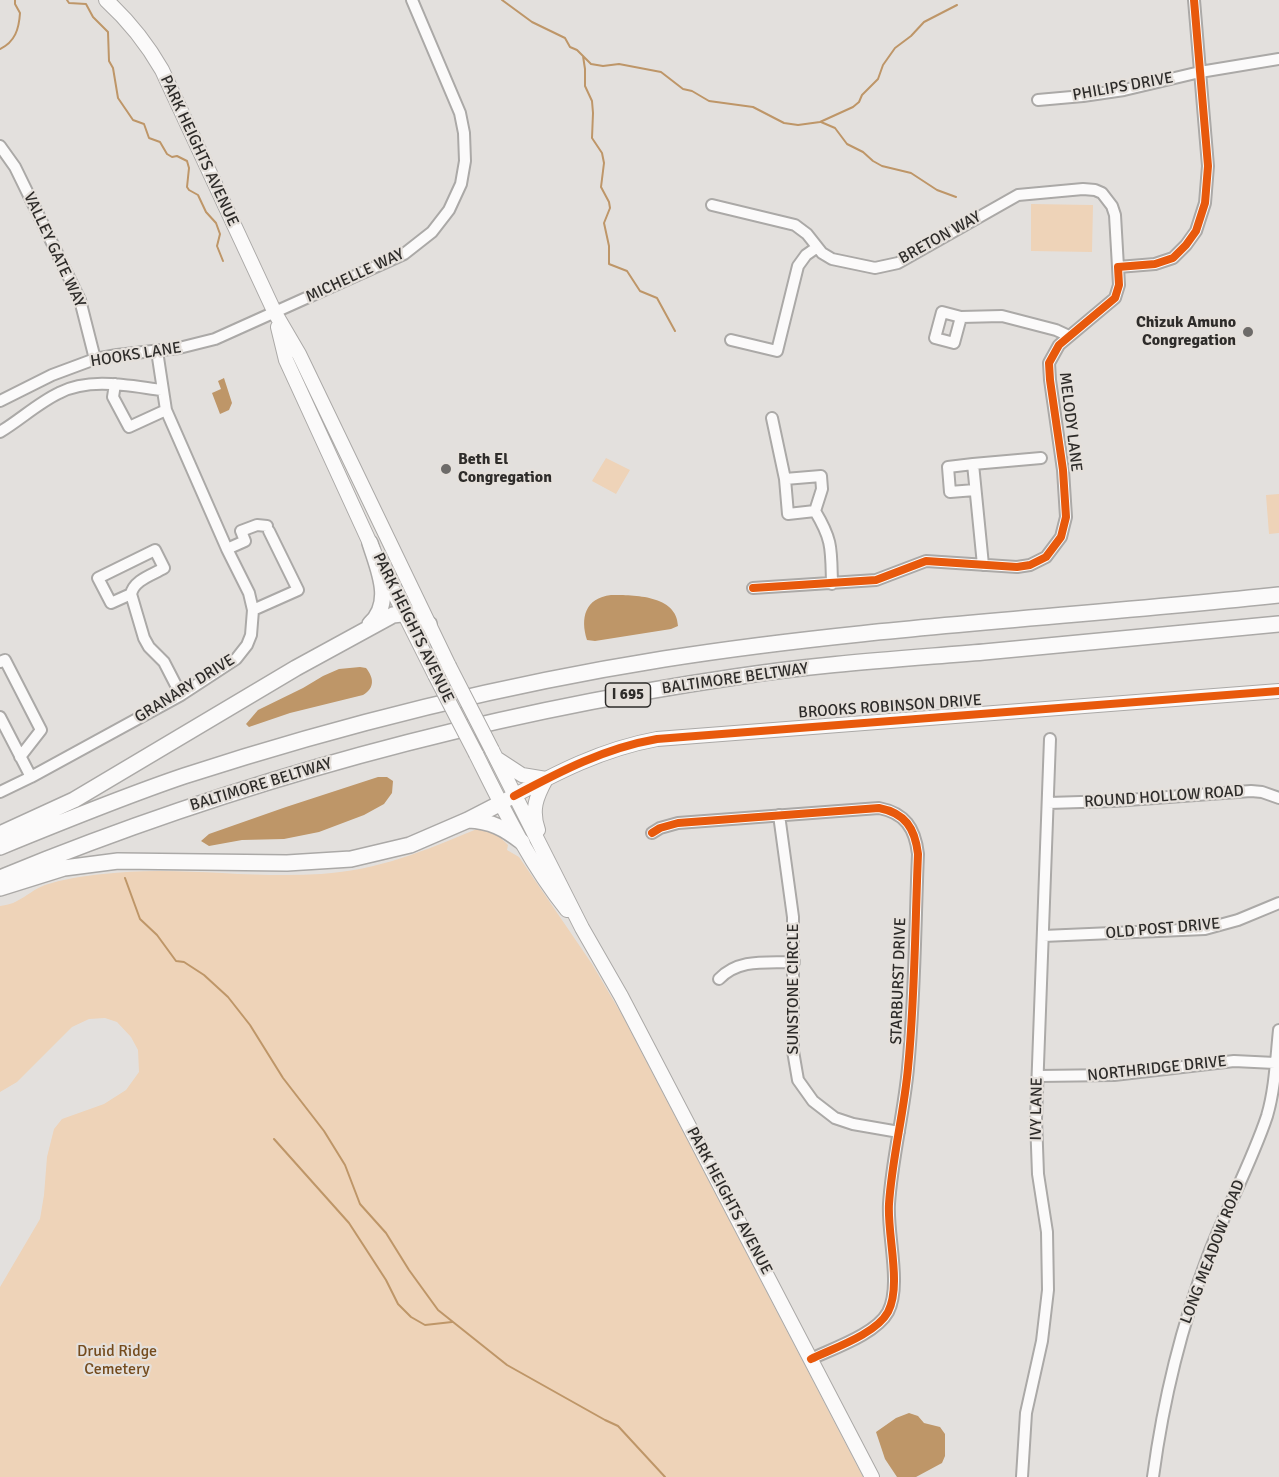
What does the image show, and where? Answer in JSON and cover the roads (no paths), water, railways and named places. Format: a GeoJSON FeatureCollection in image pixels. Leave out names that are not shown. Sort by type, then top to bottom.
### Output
{"type":"FeatureCollection","features":[{"type":"Feature","properties":{"kind":"highway"},"geometry":{"type":"LineString","coordinates":[[364,630],[376,619],[383,598],[380,577],[370,543]]}},
{"type":"Feature","properties":{"kind":"highway","name":"BALTIMORE BELTWAY"},"geometry":{"type":"LineString","coordinates":[[0,847],[182,777],[265,751],[420,708],[564,677],[666,659],[835,637],[1279,595]]}},
{"type":"Feature","properties":{"kind":"highway"},"geometry":{"type":"LineString","coordinates":[[0,834],[74,800],[393,615],[403,613],[417,616],[429,624]]}},
{"type":"Feature","properties":{"kind":"highway","name":"BALTIMORE BELTWAY"},"geometry":{"type":"LineString","coordinates":[[0,878],[111,835],[272,780],[433,737],[584,702],[735,677],[837,664],[1279,624]]}},
{"type":"Feature","properties":{"kind":"highway"},"geometry":{"type":"LineString","coordinates":[[0,888],[64,868],[118,861],[287,863],[351,859],[410,845],[508,800]]}},
{"type":"Feature","properties":{"kind":"highway"},"geometry":{"type":"LineString","coordinates":[[468,820],[494,823],[507,830],[522,843]]}},
{"type":"Feature","properties":{"kind":"main road","name":"PARK HEIGHTS AVENUE"},"geometry":{"type":"LineString","coordinates":[[105,0],[138,32],[162,70],[275,313],[299,354],[493,754],[522,843],[549,888],[582,928]]}},
{"type":"Feature","properties":{"kind":"main road","name":"PARK HEIGHTS AVENUE"},"geometry":{"type":"LineString","coordinates":[[275,313],[286,360],[403,613],[476,754],[546,858],[621,996],[872,1477]]}},
{"type":"Feature","properties":{"kind":"main road"},"geometry":{"type":"LineString","coordinates":[[297,382],[320,411],[326,412],[324,427],[331,457]]}},
{"type":"Feature","properties":{"kind":"main road","name":"BROOKS ROBINSON DRIVE"},"geometry":{"type":"LineString","coordinates":[[508,800],[546,779],[606,752],[639,742],[674,737],[1279,691]]}},
{"type":"Feature","properties":{"kind":"main road"},"geometry":{"type":"LineString","coordinates":[[493,754],[522,775],[546,779],[539,791],[534,810],[534,820],[546,858]]}},
{"type":"Feature","properties":{"kind":"street","name":"MICHELLE WAY"},"geometry":{"type":"LineString","coordinates":[[275,313],[414,248],[440,223],[461,184],[466,148],[462,122],[412,0]]}},
{"type":"Feature","properties":{"kind":"street"},"geometry":{"type":"LineString","coordinates":[[1118,267],[1163,262],[1181,251],[1196,231],[1205,203],[1208,166],[1194,0]]}},
{"type":"Feature","properties":{"kind":"street","name":"PHILIPS DRIVE"},"geometry":{"type":"LineString","coordinates":[[1038,100],[1114,92],[1200,72],[1279,59]]}},
{"type":"Feature","properties":{"kind":"street","name":"VALLEY GATE WAY"},"geometry":{"type":"LineString","coordinates":[[0,146],[15,167],[80,300],[95,359]]}},
{"type":"Feature","properties":{"kind":"street","name":"BRETON WAY"},"geometry":{"type":"LineString","coordinates":[[712,205],[795,225],[807,234],[816,248],[832,259],[863,267],[898,263],[1018,195],[1095,190],[1108,198],[1115,215],[1118,267]]}},
{"type":"Feature","properties":{"kind":"street"},"geometry":{"type":"LineString","coordinates":[[731,340],[777,351],[798,266],[806,255],[816,248]]}},
{"type":"Feature","properties":{"kind":"street","name":"MELODY LANE"},"geometry":{"type":"LineString","coordinates":[[753,588],[876,580],[926,561],[1017,567],[1030,565],[1046,557],[1061,537],[1066,517],[1049,363],[1059,345],[1115,298],[1119,285],[1118,267]]}},
{"type":"Feature","properties":{"kind":"street","name":"HOOKS LANE"},"geometry":{"type":"LineString","coordinates":[[0,401],[52,375],[95,359],[195,345],[215,339],[275,313]]}},
{"type":"Feature","properties":{"kind":"street"},"geometry":{"type":"LineString","coordinates":[[961,317],[1002,316],[1056,330],[1069,336]]}},
{"type":"Feature","properties":{"kind":"street"},"geometry":{"type":"LineString","coordinates":[[157,351],[166,410],[227,549],[249,593],[254,610],[298,590],[268,528],[257,525],[241,531],[245,540],[227,549]]}},
{"type":"Feature","properties":{"kind":"street"},"geometry":{"type":"LineString","coordinates":[[0,432],[61,392],[84,385],[115,384],[162,390]]}},
{"type":"Feature","properties":{"kind":"street"},"geometry":{"type":"LineString","coordinates":[[115,384],[113,397],[129,427],[166,410]]}},
{"type":"Feature","properties":{"kind":"street"},"geometry":{"type":"LineString","coordinates":[[772,418],[785,479],[788,514],[814,511]]}},
{"type":"Feature","properties":{"kind":"street"},"geometry":{"type":"LineString","coordinates":[[975,490],[950,492],[948,467],[1041,458]]}},
{"type":"Feature","properties":{"kind":"street"},"geometry":{"type":"LineString","coordinates":[[973,464],[983,565]]}},
{"type":"Feature","properties":{"kind":"street"},"geometry":{"type":"LineString","coordinates":[[785,479],[821,476],[822,489],[814,511],[830,540],[832,584]]}},
{"type":"Feature","properties":{"kind":"street"},"geometry":{"type":"LineString","coordinates":[[131,594],[111,603],[98,578],[155,550],[164,568],[137,583],[131,594],[144,638],[149,647],[164,662],[182,694]]}},
{"type":"Feature","properties":{"kind":"street","name":"GRANARY DRIVE"},"geometry":{"type":"LineString","coordinates":[[0,792],[182,694],[240,655],[251,635],[254,610]]}},
{"type":"Feature","properties":{"kind":"street"},"geometry":{"type":"LineString","coordinates":[[0,662],[5,660],[41,730],[20,757]]}},
{"type":"Feature","properties":{"kind":"street"},"geometry":{"type":"LineString","coordinates":[[0,717],[31,777]]}},
{"type":"Feature","properties":{"kind":"street","name":"IVY LANE"},"geometry":{"type":"LineString","coordinates":[[1022,1477],[1026,1413],[1042,1341],[1048,1290],[1047,1232],[1036,1146],[1050,739]]}},
{"type":"Feature","properties":{"kind":"street","name":"ROUND HOLLOW ROAD"},"geometry":{"type":"LineString","coordinates":[[1048,802],[1114,801],[1251,791],[1279,798]]}},
{"type":"Feature","properties":{"kind":"street","name":"STARBURST DRIVE"},"geometry":{"type":"LineString","coordinates":[[652,833],[678,823],[879,808],[899,814],[913,831],[918,854],[909,1067],[889,1203],[894,1282],[890,1308],[879,1323],[871,1329],[811,1359]]}},
{"type":"Feature","properties":{"kind":"street","name":"SUNSTONE CIRCLE"},"geometry":{"type":"LineString","coordinates":[[779,815],[793,917],[793,1051],[798,1080],[813,1101],[835,1118],[853,1124],[899,1132]]}},
{"type":"Feature","properties":{"kind":"street","name":"OLD POST DRIVE"},"geometry":{"type":"LineString","coordinates":[[1043,936],[1205,929],[1238,920],[1279,903]]}},
{"type":"Feature","properties":{"kind":"street"},"geometry":{"type":"LineString","coordinates":[[719,979],[742,964],[794,962]]}},
{"type":"Feature","properties":{"kind":"street","name":"LONG MEADOW ROAD"},"geometry":{"type":"LineString","coordinates":[[1152,1477],[1165,1402],[1184,1328],[1208,1257],[1267,1115],[1279,1030]]}},
{"type":"Feature","properties":{"kind":"street","name":"NORTHRIDGE DRIVE"},"geometry":{"type":"LineString","coordinates":[[1038,1076],[1114,1075],[1233,1061],[1275,1063]]}},
{"type":"Feature","properties":{"kind":"waterway"},"geometry":{"type":"LineString","coordinates":[[0,49],[13,39],[19,24],[20,13],[15,0]]}},
{"type":"Feature","properties":{"kind":"waterway"},"geometry":{"type":"LineString","coordinates":[[67,0],[69,3],[86,4],[93,17],[108,32],[109,61],[113,68],[118,98],[133,120],[144,124],[149,138],[160,142],[167,154],[187,161],[189,168],[187,187],[198,195],[206,212],[216,223],[220,234],[217,246],[223,261]]}},
{"type":"Feature","properties":{"kind":"waterway"},"geometry":{"type":"LineString","coordinates":[[502,0],[532,22],[565,38],[570,47],[577,50],[591,64],[603,66],[619,64],[661,72],[683,89],[692,91],[709,101],[753,107],[784,123],[798,125],[820,122],[853,107],[878,79],[883,65],[895,48],[924,22],[957,5]]}},
{"type":"Feature","properties":{"kind":"waterway"},"geometry":{"type":"LineString","coordinates":[[583,56],[585,86],[592,101],[592,138],[602,153],[604,163],[601,187],[610,208],[604,223],[609,246],[609,264],[627,271],[640,291],[657,298],[675,331]]}},
{"type":"Feature","properties":{"kind":"waterway"},"geometry":{"type":"LineString","coordinates":[[821,122],[835,128],[847,144],[863,152],[873,161],[882,166],[911,173],[937,190],[956,197]]}},
{"type":"Feature","properties":{"kind":"waterway"},"geometry":{"type":"LineString","coordinates":[[125,878],[140,919],[157,935],[176,961],[184,962],[204,975],[228,997],[250,1025],[283,1078],[324,1131],[345,1165],[360,1204],[386,1233],[438,1310],[507,1365],[618,1426],[665,1477]]}},
{"type":"Feature","properties":{"kind":"waterway"},"geometry":{"type":"LineString","coordinates":[[274,1139],[349,1223],[386,1280],[398,1304],[411,1317],[425,1325],[452,1322]]}},
{"type":"Feature","properties":{"kind":"place","name":"Chizuk Amuno Congregation"},"geometry":{"type":"Point","coordinates":[1248,332]}},
{"type":"Feature","properties":{"kind":"place","name":"Beth El Congregation"},"geometry":{"type":"Point","coordinates":[446,469]}},
{"type":"Feature","properties":{"kind":"park label","name":"Druid Ridge Cemetery"},"geometry":{"type":"Point","coordinates":[117,1361]}}]}
